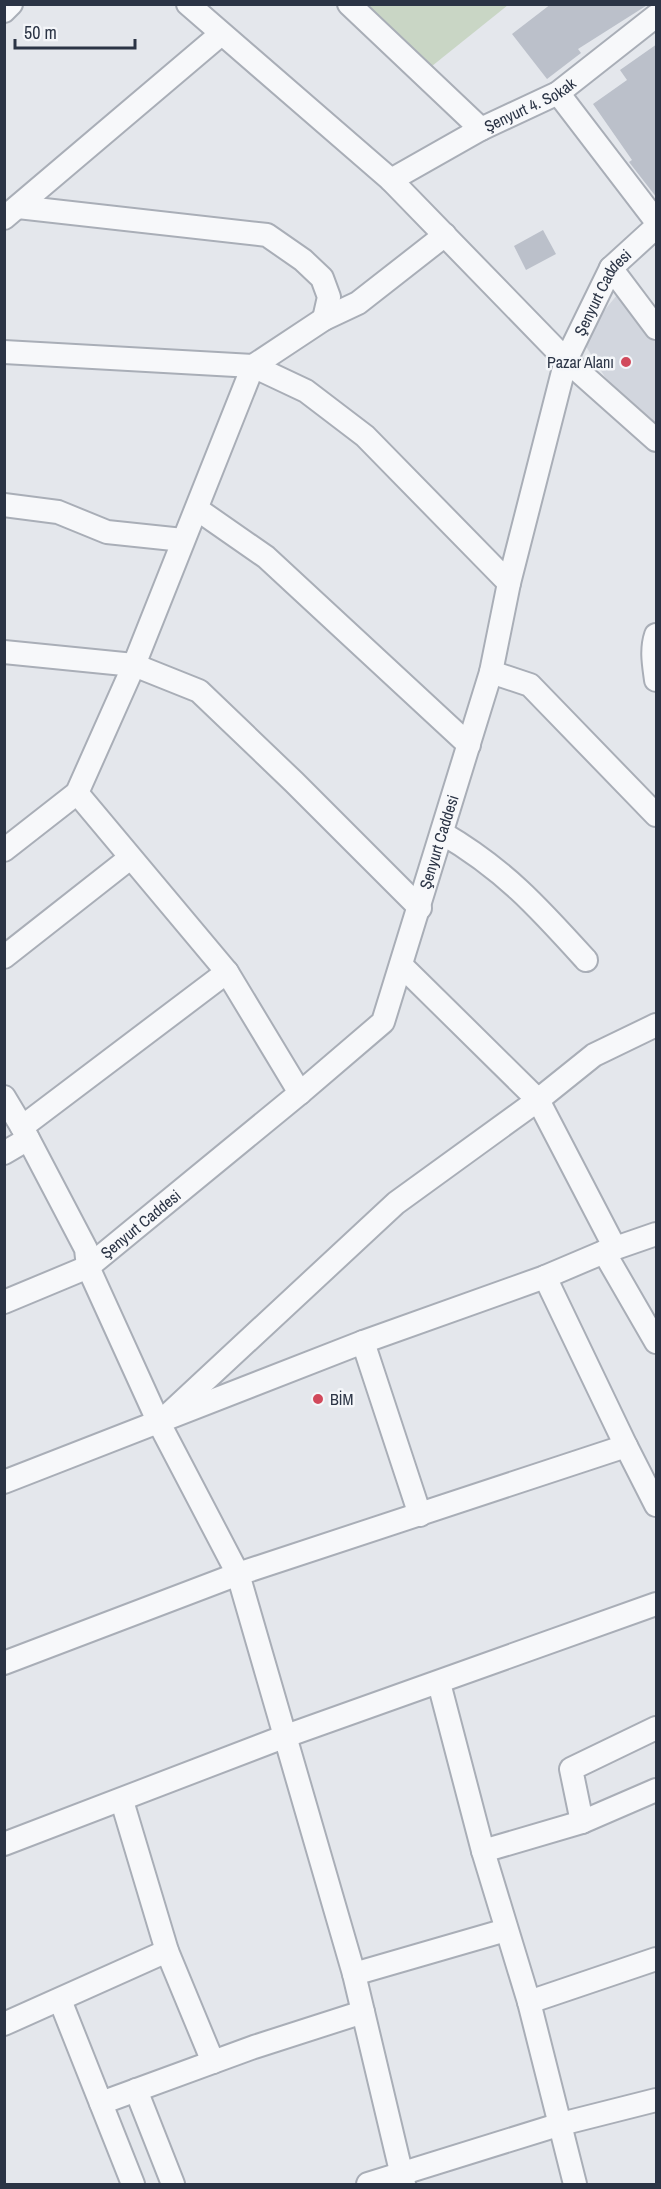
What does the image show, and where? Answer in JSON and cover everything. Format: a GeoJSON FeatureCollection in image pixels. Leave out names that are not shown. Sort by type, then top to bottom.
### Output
{"type":"FeatureCollection","features":[{"type":"Feature","properties":{"kind":"street"},"geometry":{"type":"LineString","coordinates":[[4,10],[10,4]]}},
{"type":"Feature","properties":{"kind":"street"},"geometry":{"type":"LineString","coordinates":[[188,4],[391,180],[566,360],[657,440]]}},
{"type":"Feature","properties":{"kind":"street"},"geometry":{"type":"LineString","coordinates":[[349,4],[481,129]]}},
{"type":"Feature","properties":{"kind":"street","name":"Şenyurt 4. Sokak"},"geometry":{"type":"LineString","coordinates":[[391,180],[481,129],[558,93],[657,16]]}},
{"type":"Feature","properties":{"kind":"street"},"geometry":{"type":"LineString","coordinates":[[11,212],[221,34]]}},
{"type":"Feature","properties":{"kind":"street"},"geometry":{"type":"LineString","coordinates":[[558,93],[657,221]]}},
{"type":"Feature","properties":{"kind":"street"},"geometry":{"type":"LineString","coordinates":[[11,212],[267,235],[303,260],[322,278],[328,297],[324,319]]}},
{"type":"Feature","properties":{"kind":"street","name":"Şenyurt Caddesi"},"geometry":{"type":"LineString","coordinates":[[4,1302],[88,1267],[383,1022],[491,672],[509,583],[566,360],[611,268],[657,227]]}},
{"type":"Feature","properties":{"kind":"street"},"geometry":{"type":"LineString","coordinates":[[4,850],[77,793],[134,665],[253,366],[324,319],[358,303],[445,236]]}},
{"type":"Feature","properties":{"kind":"street"},"geometry":{"type":"LineString","coordinates":[[611,268],[657,328]]}},
{"type":"Feature","properties":{"kind":"street"},"geometry":{"type":"LineString","coordinates":[[4,352],[253,366],[306,391],[365,436],[509,583]]}},
{"type":"Feature","properties":{"kind":"street"},"geometry":{"type":"LineString","coordinates":[[4,505],[58,513],[107,532],[183,540]]}},
{"type":"Feature","properties":{"kind":"street"},"geometry":{"type":"LineString","coordinates":[[197,509],[266,557],[469,745]]}},
{"type":"Feature","properties":{"kind":"street"},"geometry":{"type":"LineString","coordinates":[[657,635],[654,642],[653,663],[657,680]]}},
{"type":"Feature","properties":{"kind":"street"},"geometry":{"type":"LineString","coordinates":[[4,652],[134,665],[199,692],[294,782],[420,908]]}},
{"type":"Feature","properties":{"kind":"street"},"geometry":{"type":"LineString","coordinates":[[491,672],[530,685],[657,815]]}},
{"type":"Feature","properties":{"kind":"street"},"geometry":{"type":"LineString","coordinates":[[77,793],[227,972],[300,1093]]}},
{"type":"Feature","properties":{"kind":"street"},"geometry":{"type":"LineString","coordinates":[[442,833],[466,846],[505,876],[538,907],[586,960]]}},
{"type":"Feature","properties":{"kind":"street"},"geometry":{"type":"LineString","coordinates":[[4,957],[130,858]]}},
{"type":"Feature","properties":{"kind":"street"},"geometry":{"type":"LineString","coordinates":[[402,966],[538,1100],[609,1250],[657,1342]]}},
{"type":"Feature","properties":{"kind":"street"},"geometry":{"type":"LineString","coordinates":[[4,1152],[227,972]]}},
{"type":"Feature","properties":{"kind":"street"},"geometry":{"type":"LineString","coordinates":[[159,1423],[396,1203],[538,1100],[594,1055],[657,1025]]}},
{"type":"Feature","properties":{"kind":"street"},"geometry":{"type":"LineString","coordinates":[[4,1097],[86,1249],[88,1267],[159,1423],[238,1574],[354,1974],[403,2180]]}},
{"type":"Feature","properties":{"kind":"street"},"geometry":{"type":"LineString","coordinates":[[4,1482],[363,1342],[657,1234]]}},
{"type":"Feature","properties":{"kind":"street"},"geometry":{"type":"LineString","coordinates":[[545,1277],[626,1446],[657,1505]]}},
{"type":"Feature","properties":{"kind":"street"},"geometry":{"type":"LineString","coordinates":[[363,1342],[420,1515]]}},
{"type":"Feature","properties":{"kind":"street"},"geometry":{"type":"LineString","coordinates":[[4,1664],[238,1574],[626,1446]]}},
{"type":"Feature","properties":{"kind":"street"},"geometry":{"type":"LineString","coordinates":[[4,1844],[122,1801],[286,1736],[657,1604]]}},
{"type":"Feature","properties":{"kind":"street"},"geometry":{"type":"LineString","coordinates":[[439,1683],[483,1851],[529,2002],[575,2184]]}},
{"type":"Feature","properties":{"kind":"street"},"geometry":{"type":"LineString","coordinates":[[582,1822],[571,1769],[657,1728]]}},
{"type":"Feature","properties":{"kind":"street"},"geometry":{"type":"LineString","coordinates":[[483,1851],[582,1822],[657,1790]]}},
{"type":"Feature","properties":{"kind":"street"},"geometry":{"type":"LineString","coordinates":[[122,1801],[166,1951],[213,2062]]}},
{"type":"Feature","properties":{"kind":"street"},"geometry":{"type":"LineString","coordinates":[[354,1974],[506,1930]]}},
{"type":"Feature","properties":{"kind":"street"},"geometry":{"type":"LineString","coordinates":[[4,2024],[166,1951]]}},
{"type":"Feature","properties":{"kind":"street"},"geometry":{"type":"LineString","coordinates":[[529,2002],[657,1959]]}},
{"type":"Feature","properties":{"kind":"street"},"geometry":{"type":"LineString","coordinates":[[60,2000],[133,2184]]}},
{"type":"Feature","properties":{"kind":"street"},"geometry":{"type":"LineString","coordinates":[[101,2103],[213,2062],[363,2012]]}},
{"type":"Feature","properties":{"kind":"street"},"geometry":{"type":"LineString","coordinates":[[136,2090],[174,2184]]}},
{"type":"Feature","properties":{"kind":"street"},"geometry":{"type":"LineString","coordinates":[[368,2184],[403,2180],[561,2124],[657,2100]]}},
{"type":"Feature","properties":{"kind":"shaded area","name":"Pazar Alanı"},"geometry":{"type":"Polygon","coordinates":[[[622,289],[656,334],[656,430],[605,377],[587,348],[585,334],[622,289]]]}},
{"type":"Feature","properties":{"kind":"green space"},"geometry":{"type":"Polygon","coordinates":[[[362,5],[508,5],[432,66],[422,63],[362,5]]]}},
{"type":"Feature","properties":{"kind":"building"},"geometry":{"type":"Polygon","coordinates":[[[551,4],[649,4],[578,49],[581,53],[547,79],[512,34],[551,4]]]}},
{"type":"Feature","properties":{"kind":"building"},"geometry":{"type":"Polygon","coordinates":[[[657,44],[657,198],[629,162],[632,160],[593,104],[627,80],[620,70],[657,44]]]}},
{"type":"Feature","properties":{"kind":"building"},"geometry":{"type":"Polygon","coordinates":[[[543,230],[556,254],[526,270],[514,246],[543,230]]]}},
{"type":"Feature","properties":{"kind":"place","name":"Pazar Alanı"},"geometry":{"type":"Point","coordinates":[626,362]}},
{"type":"Feature","properties":{"kind":"place","name":"BİM"},"geometry":{"type":"Point","coordinates":[318,1399]}}]}
